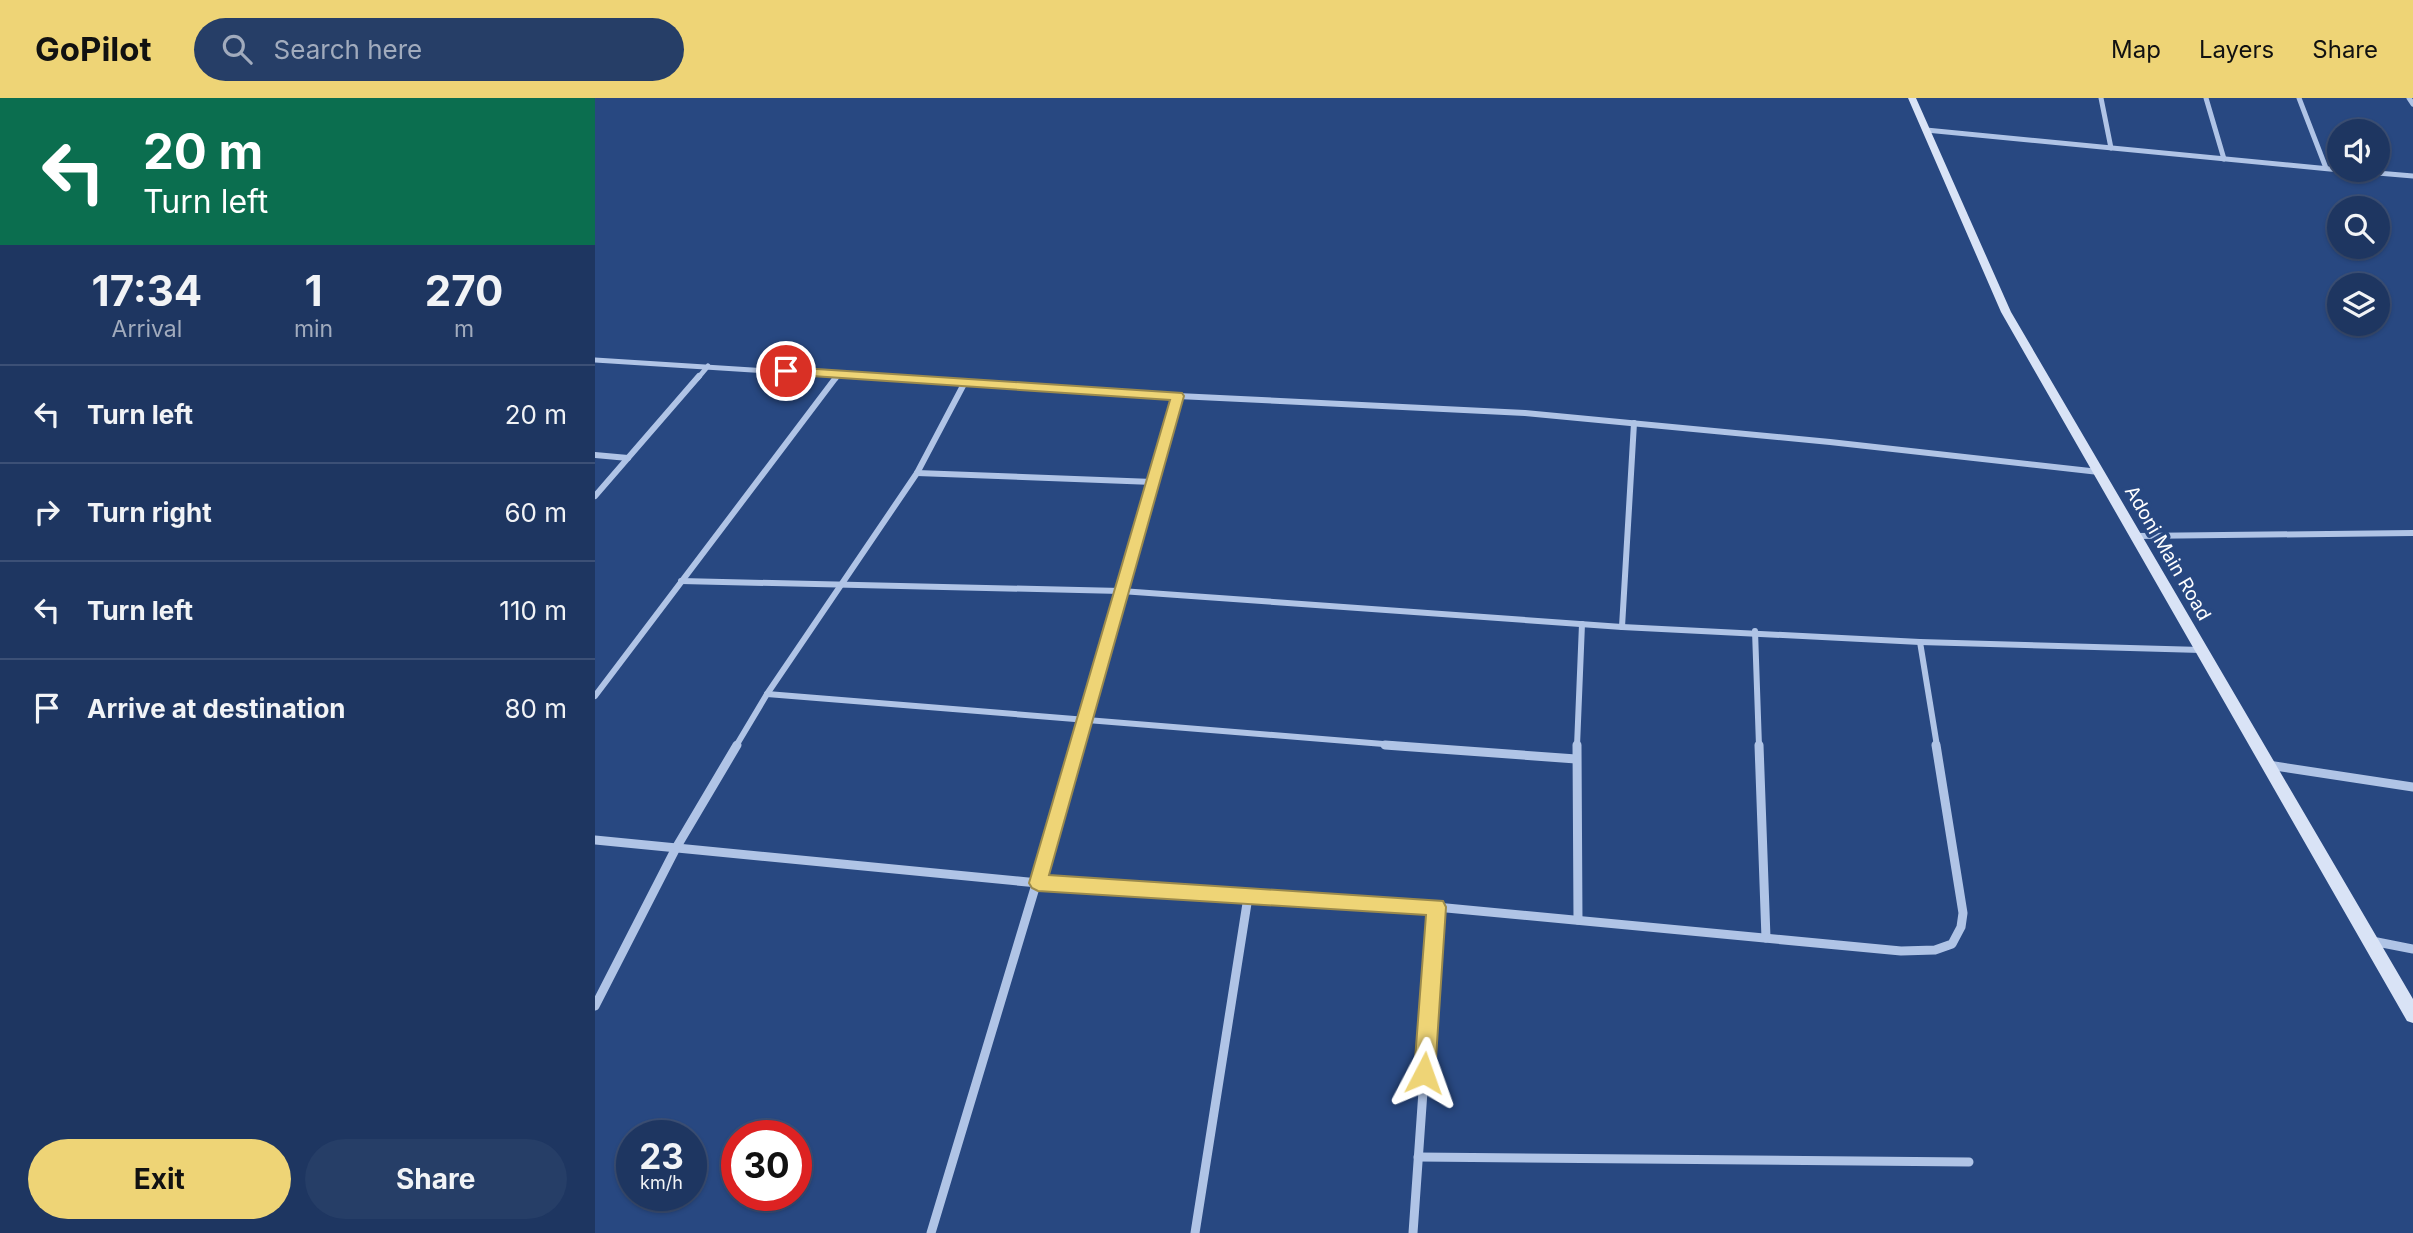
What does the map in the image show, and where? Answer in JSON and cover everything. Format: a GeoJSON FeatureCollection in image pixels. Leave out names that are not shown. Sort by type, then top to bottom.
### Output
{"type":"FeatureCollection","features":[{"type":"Feature","properties":{"kind":"street","name":"Adoni Main Road"},"geometry":{"type":"LineString","coordinates":[[1912,98],[2006,312],[2413,1015]]}},
{"type":"Feature","properties":{"kind":"street"},"geometry":{"type":"LineString","coordinates":[[2101,98],[2111,148]]}},
{"type":"Feature","properties":{"kind":"street"},"geometry":{"type":"LineString","coordinates":[[2206,98],[2224,159]]}},
{"type":"Feature","properties":{"kind":"street"},"geometry":{"type":"LineString","coordinates":[[1926,130],[2326,168],[2299,98]]}},
{"type":"Feature","properties":{"kind":"street"},"geometry":{"type":"LineString","coordinates":[[2409,98],[2413,104]]}},
{"type":"Feature","properties":{"kind":"street"},"geometry":{"type":"LineString","coordinates":[[2390,174],[2413,176]]}},
{"type":"Feature","properties":{"kind":"street"},"geometry":{"type":"LineString","coordinates":[[595,360],[1178,396],[1525,414],[1830,442],[2099,472]]}},
{"type":"Feature","properties":{"kind":"street"},"geometry":{"type":"LineString","coordinates":[[595,496],[708,366]]}},
{"type":"Feature","properties":{"kind":"street"},"geometry":{"type":"LineString","coordinates":[[595,696],[838,375]]}},
{"type":"Feature","properties":{"kind":"street"},"geometry":{"type":"LineString","coordinates":[[595,1006],[676,848],[767,694],[917,472],[965,382]]}},
{"type":"Feature","properties":{"kind":"street"},"geometry":{"type":"LineString","coordinates":[[931,1233],[1038,883],[1178,396]]}},
{"type":"Feature","properties":{"kind":"street"},"geometry":{"type":"LineString","coordinates":[[1622,627],[1634,423]]}},
{"type":"Feature","properties":{"kind":"street"},"geometry":{"type":"LineString","coordinates":[[595,455],[628,458]]}},
{"type":"Feature","properties":{"kind":"street"},"geometry":{"type":"LineString","coordinates":[[917,472],[1153,482]]}},
{"type":"Feature","properties":{"kind":"street"},"geometry":{"type":"LineString","coordinates":[[2136,537],[2413,533]]}},
{"type":"Feature","properties":{"kind":"street"},"geometry":{"type":"LineString","coordinates":[[681,581],[1121,591],[1622,627],[1920,642],[2201,650]]}},
{"type":"Feature","properties":{"kind":"street"},"geometry":{"type":"LineString","coordinates":[[1578,920],[1576,759],[1583,624]]}},
{"type":"Feature","properties":{"kind":"street"},"geometry":{"type":"LineString","coordinates":[[1755,632],[1766,938]]}},
{"type":"Feature","properties":{"kind":"street"},"geometry":{"type":"LineString","coordinates":[[595,840],[1038,883],[1436,907],[1901,951],[1933,950],[1954,944],[1963,932],[1963,913],[1920,642]]}},
{"type":"Feature","properties":{"kind":"street"},"geometry":{"type":"LineString","coordinates":[[767,694],[1084,722],[1576,759]]}},
{"type":"Feature","properties":{"kind":"street"},"geometry":{"type":"LineString","coordinates":[[2268,765],[2413,787]]}},
{"type":"Feature","properties":{"kind":"street"},"geometry":{"type":"LineString","coordinates":[[1195,1233],[1248,897]]}},
{"type":"Feature","properties":{"kind":"street"},"geometry":{"type":"LineString","coordinates":[[1413,1233],[1436,907]]}},
{"type":"Feature","properties":{"kind":"street"},"geometry":{"type":"LineString","coordinates":[[2370,941],[2413,949]]}},
{"type":"Feature","properties":{"kind":"street"},"geometry":{"type":"LineString","coordinates":[[1418,1157],[1969,1162]]}},
{"type":"Feature","properties":{"kind":"route"},"geometry":{"type":"LineString","coordinates":[[786,371],[1178,396],[1038,883],[1436,907],[1424,1073]]}}]}
